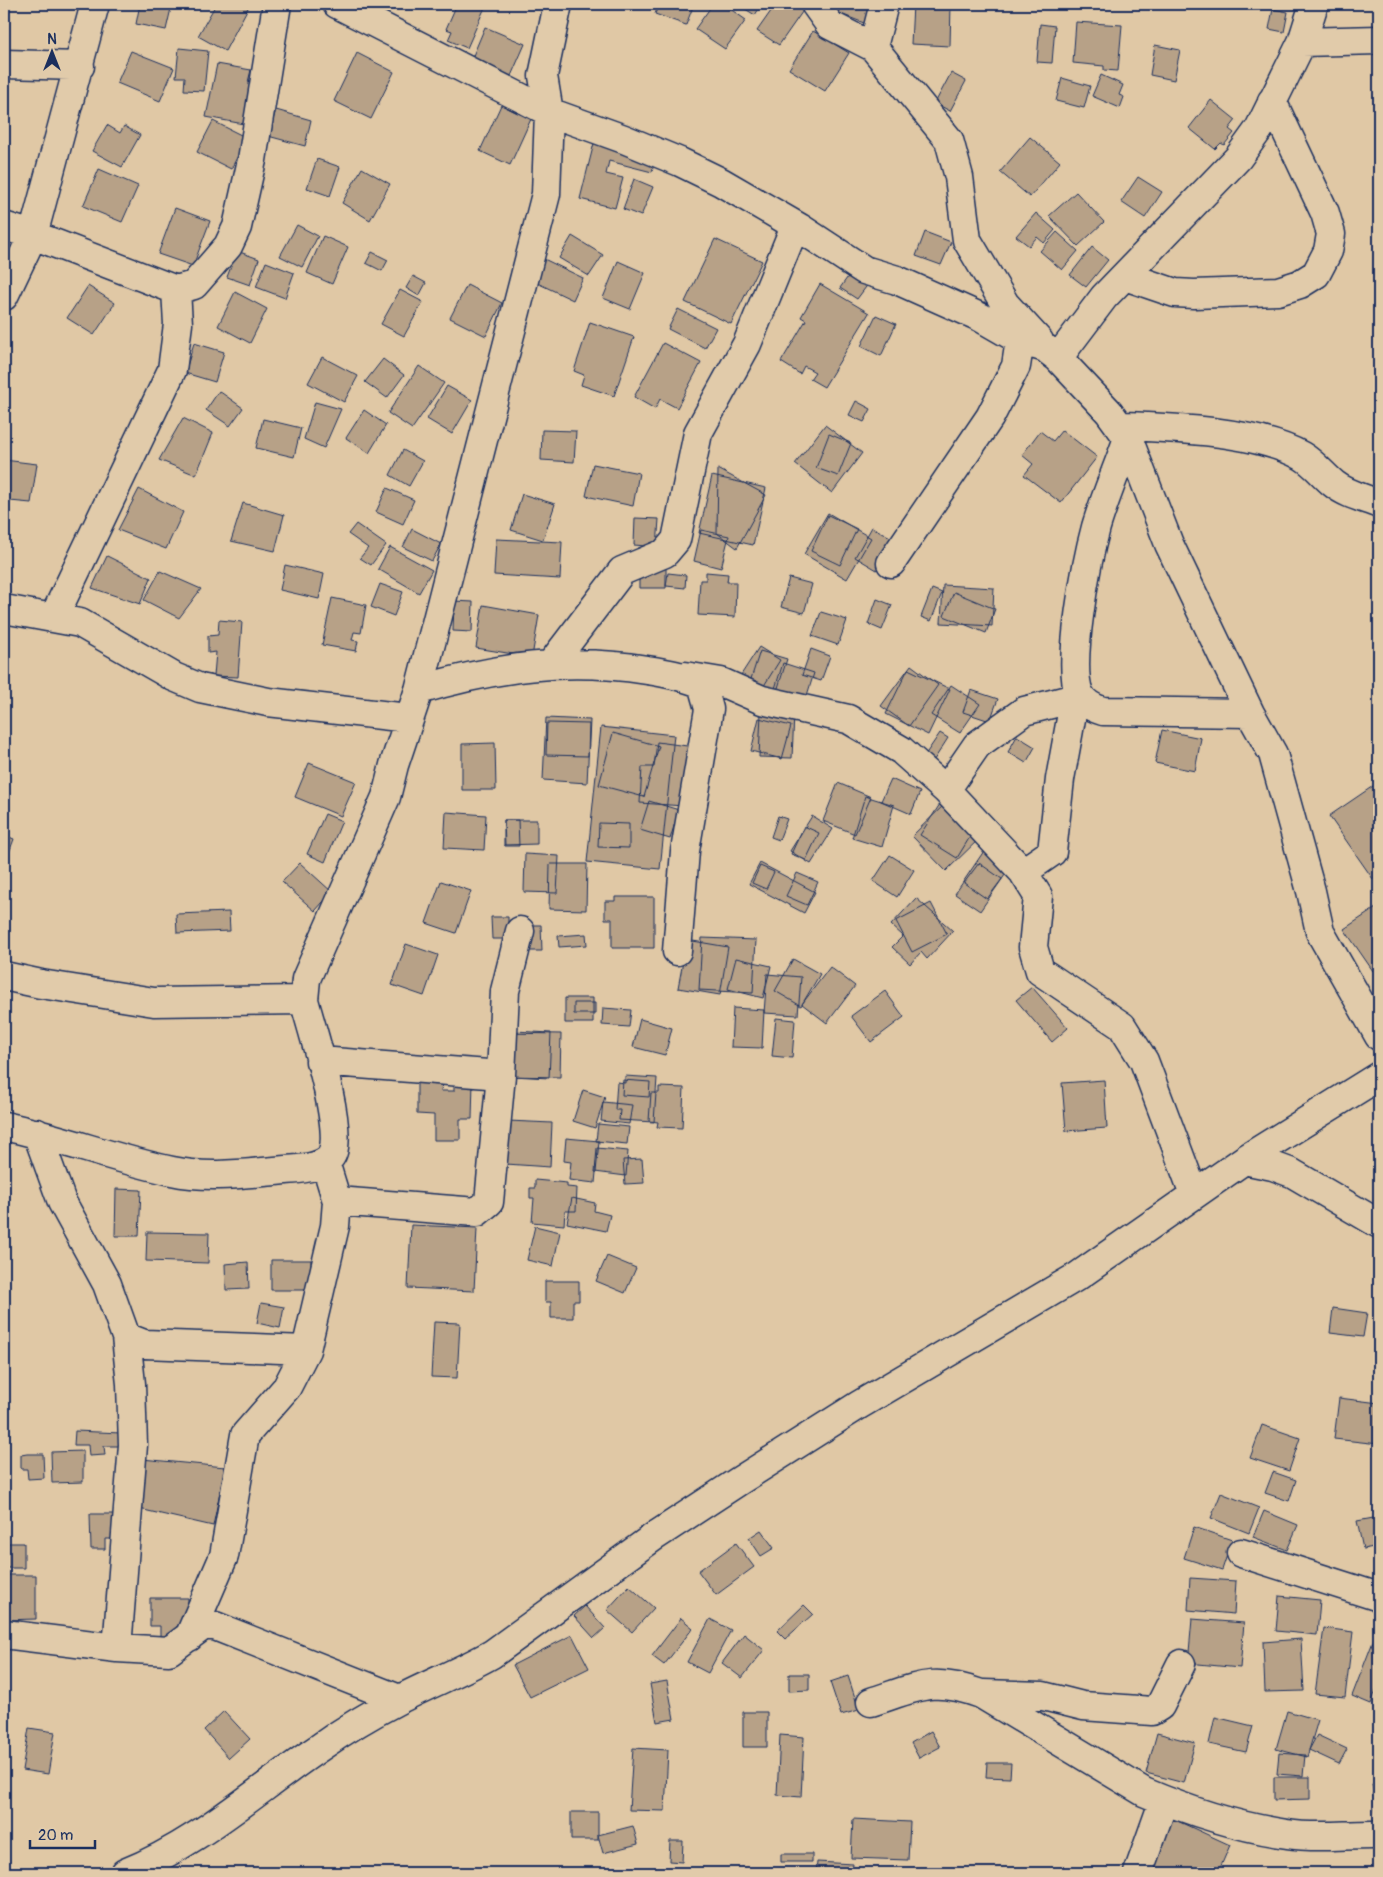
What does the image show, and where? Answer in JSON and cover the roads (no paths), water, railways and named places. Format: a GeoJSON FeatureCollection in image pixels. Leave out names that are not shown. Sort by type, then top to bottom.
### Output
{"type":"FeatureCollection","features":[{"type":"Feature","properties":{"kind":"street"},"geometry":{"type":"LineString","coordinates":[[4,296],[33,235],[80,66],[95,4]]}},
{"type":"Feature","properties":{"kind":"street"},"geometry":{"type":"LineString","coordinates":[[4,226],[33,235],[176,290],[194,285],[228,246],[237,227],[252,160],[277,4]]}},
{"type":"Feature","properties":{"kind":"street"},"geometry":{"type":"LineString","coordinates":[[337,4],[549,112],[680,162],[721,182],[864,270],[897,280],[980,316],[1041,349]]}},
{"type":"Feature","properties":{"kind":"street"},"geometry":{"type":"LineString","coordinates":[[4,1126],[37,1132],[181,1172],[214,1176],[296,1169],[325,1162],[332,1154],[335,1129],[304,1000],[306,979],[386,797],[408,718],[419,690],[546,194],[549,112],[543,76],[558,4]]}},
{"type":"Feature","properties":{"kind":"street"},"geometry":{"type":"LineString","coordinates":[[815,4],[830,26],[873,47],[949,140],[959,177],[967,240],[1005,304],[1041,349],[1125,432],[1169,544],[1250,713],[1273,754],[1311,891],[1320,932],[1379,1036]]}},
{"type":"Feature","properties":{"kind":"street"},"geometry":{"type":"LineString","coordinates":[[873,47],[884,4]]}},
{"type":"Feature","properties":{"kind":"street"},"geometry":{"type":"LineString","coordinates":[[891,562],[990,417],[1016,366],[1041,349],[1104,297],[1238,158],[1259,129],[1302,42],[1314,4]]}},
{"type":"Feature","properties":{"kind":"street"},"geometry":{"type":"LineString","coordinates":[[1302,42],[1379,40]]}},
{"type":"Feature","properties":{"kind":"street"},"geometry":{"type":"LineString","coordinates":[[4,64],[80,66]]}},
{"type":"Feature","properties":{"kind":"street"},"geometry":{"type":"LineString","coordinates":[[1125,276],[1175,293],[1213,293],[1278,291],[1300,284],[1316,274],[1328,251],[1330,234],[1325,213],[1272,101]]}},
{"type":"Feature","properties":{"kind":"street"},"geometry":{"type":"LineString","coordinates":[[552,663],[622,572],[665,553],[676,540],[698,433],[747,344],[795,226]]}},
{"type":"Feature","properties":{"kind":"street"},"geometry":{"type":"LineString","coordinates":[[54,617],[172,370],[178,324],[176,290]]}},
{"type":"Feature","properties":{"kind":"street"},"geometry":{"type":"LineString","coordinates":[[1125,432],[1206,432],[1268,443],[1302,456],[1335,485],[1379,504]]}},
{"type":"Feature","properties":{"kind":"street"},"geometry":{"type":"LineString","coordinates":[[1023,872],[1052,852],[1060,779],[1076,692],[1078,633],[1096,528],[1125,432]]}},
{"type":"Feature","properties":{"kind":"street"},"geometry":{"type":"LineString","coordinates":[[4,609],[80,623],[174,678],[200,688],[268,702],[408,718]]}},
{"type":"Feature","properties":{"kind":"street"},"geometry":{"type":"LineString","coordinates":[[419,690],[468,675],[552,663],[624,666],[721,682],[762,700],[848,719],[901,750],[946,790],[1023,872],[1038,896],[1033,947],[1040,971],[1122,1026],[1144,1061],[1194,1194]]}},
{"type":"Feature","properties":{"kind":"street"},"geometry":{"type":"LineString","coordinates":[[677,951],[685,852],[709,709],[702,684],[685,676]]}},
{"type":"Feature","properties":{"kind":"street"},"geometry":{"type":"LineString","coordinates":[[1076,692],[1087,702],[1103,711],[1250,713]]}},
{"type":"Feature","properties":{"kind":"street"},"geometry":{"type":"LineString","coordinates":[[946,790],[977,746],[1024,712],[1076,692]]}},
{"type":"Feature","properties":{"kind":"street"},"geometry":{"type":"LineString","coordinates":[[337,1201],[477,1212],[489,1202],[501,1075],[505,991],[520,931]]}},
{"type":"Feature","properties":{"kind":"street"},"geometry":{"type":"LineString","coordinates":[[4,976],[41,984],[154,1002],[304,1000]]}},
{"type":"Feature","properties":{"kind":"street"},"geometry":{"type":"LineString","coordinates":[[320,1061],[501,1075]]}},
{"type":"Feature","properties":{"kind":"street"},"geometry":{"type":"LineString","coordinates":[[125,1873],[179,1847],[211,1827],[320,1747],[399,1699],[466,1669],[492,1654],[655,1536],[739,1480],[859,1405],[1078,1276],[1244,1160],[1379,1076]]}},
{"type":"Feature","properties":{"kind":"street"},"geometry":{"type":"LineString","coordinates":[[37,1132],[62,1202],[107,1284],[126,1337],[131,1384],[133,1446],[117,1648]]}},
{"type":"Feature","properties":{"kind":"street"},"geometry":{"type":"LineString","coordinates":[[1244,1160],[1273,1166],[1292,1173],[1379,1224]]}},
{"type":"Feature","properties":{"kind":"street"},"geometry":{"type":"LineString","coordinates":[[189,1637],[224,1556],[245,1435],[287,1387],[306,1350],[335,1226],[337,1201],[325,1162]]}},
{"type":"Feature","properties":{"kind":"street"},"geometry":{"type":"LineString","coordinates":[[126,1337],[144,1344],[306,1350]]}},
{"type":"Feature","properties":{"kind":"street"},"geometry":{"type":"LineString","coordinates":[[1241,1553],[1379,1597]]}},
{"type":"Feature","properties":{"kind":"street"},"geometry":{"type":"LineString","coordinates":[[4,1634],[117,1648],[169,1651],[203,1626],[215,1626],[399,1699]]}},
{"type":"Feature","properties":{"kind":"street"},"geometry":{"type":"LineString","coordinates":[[981,1694],[1043,1696],[1083,1706],[1152,1711],[1160,1706],[1181,1664]]}},
{"type":"Feature","properties":{"kind":"street"},"geometry":{"type":"LineString","coordinates":[[871,1702],[927,1684],[958,1685],[981,1694],[1144,1792],[1164,1800],[1247,1827],[1289,1835],[1379,1835]]}},
{"type":"Feature","properties":{"kind":"street"},"geometry":{"type":"LineString","coordinates":[[1138,1873],[1164,1800]]}}]}
